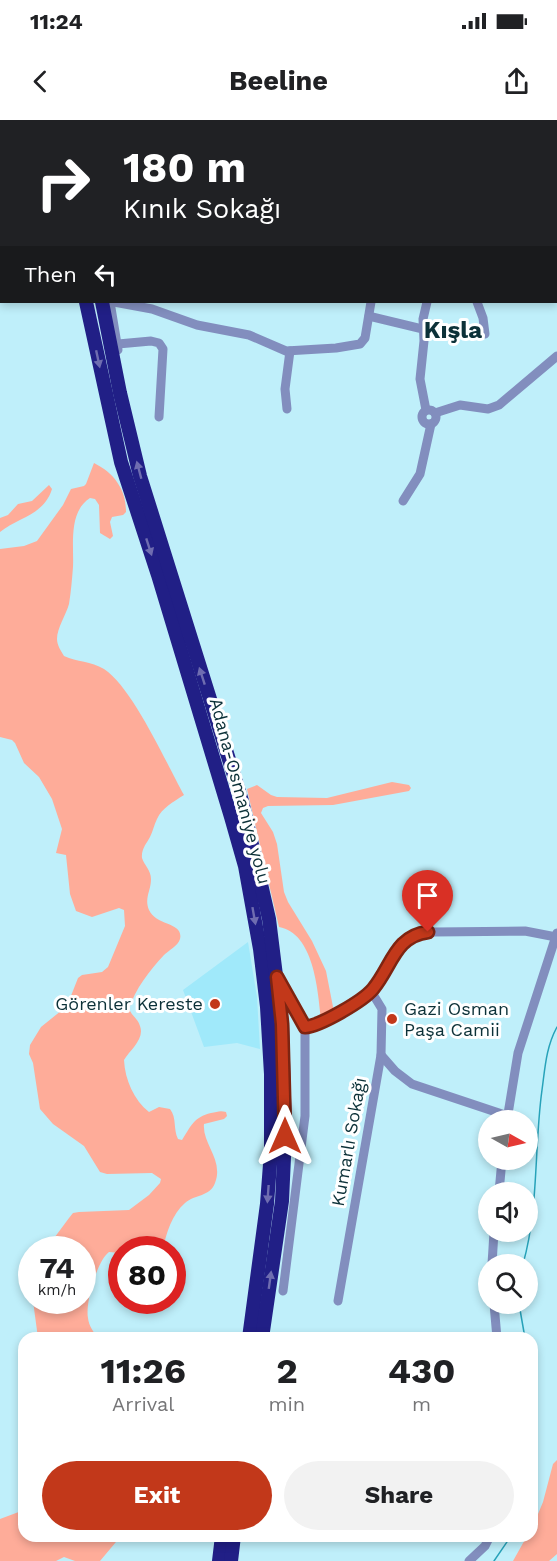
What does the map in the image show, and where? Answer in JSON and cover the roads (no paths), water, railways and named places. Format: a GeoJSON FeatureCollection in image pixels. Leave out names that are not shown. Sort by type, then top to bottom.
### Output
{"type":"FeatureCollection","features":[{"type":"Feature","properties":{"kind":"highway","name":"Adana-Osmaniye yolu"},"geometry":{"type":"LineString","coordinates":[[86,303],[121,462],[158,575],[245,866],[260,949],[267,1006],[271,1074],[271,1151],[267,1204],[250,1332]]}},
{"type":"Feature","properties":{"kind":"highway","name":"Adana-Osmaniye yolu"},"geometry":{"type":"LineString","coordinates":[[102,303],[117,382],[140,476],[242,801],[269,919],[277,977],[285,1090],[284,1172],[263,1332]]}},
{"type":"Feature","properties":{"kind":"highway"},"geometry":{"type":"LineString","coordinates":[[219,1561],[221,1542]]}},
{"type":"Feature","properties":{"kind":"highway"},"geometry":{"type":"LineString","coordinates":[[231,1561],[233,1542]]}},
{"type":"Feature","properties":{"kind":"street"},"geometry":{"type":"LineString","coordinates":[[112,303],[118,344],[117,382]]}},
{"type":"Feature","properties":{"kind":"street"},"geometry":{"type":"LineString","coordinates":[[125,303],[151,305],[187,323],[249,335],[280,350],[290,351],[360,344],[365,338],[371,303]]}},
{"type":"Feature","properties":{"kind":"street"},"geometry":{"type":"LineString","coordinates":[[427,303],[424,312],[420,379],[430,412]]}},
{"type":"Feature","properties":{"kind":"street"},"geometry":{"type":"LineString","coordinates":[[477,303],[483,318],[485,334]]}},
{"type":"Feature","properties":{"kind":"street"},"geometry":{"type":"LineString","coordinates":[[369,316],[423,329]]}},
{"type":"Feature","properties":{"kind":"street"},"geometry":{"type":"LineString","coordinates":[[118,344],[151,341],[161,346],[164,358],[159,417]]}},
{"type":"Feature","properties":{"kind":"street"},"geometry":{"type":"LineString","coordinates":[[287,409],[285,389],[290,351]]}},
{"type":"Feature","properties":{"kind":"street"},"geometry":{"type":"LineString","coordinates":[[403,501],[418,479],[431,424],[422,421],[422,414],[460,405],[488,409],[499,405],[557,356]]}},
{"type":"Feature","properties":{"kind":"street"},"geometry":{"type":"LineString","coordinates":[[305,1027],[321,1024],[371,991],[401,944],[417,934],[515,931],[556,935],[518,1053],[509,1110]]}},
{"type":"Feature","properties":{"kind":"street"},"geometry":{"type":"LineString","coordinates":[[277,977],[305,1027],[306,1103],[282,1291]]}},
{"type":"Feature","properties":{"kind":"street","name":"Kumarlı Sokağı"},"geometry":{"type":"LineString","coordinates":[[338,1301],[381,1055],[382,1009],[371,991]]}},
{"type":"Feature","properties":{"kind":"street"},"geometry":{"type":"LineString","coordinates":[[381,1055],[395,1071],[412,1084],[485,1110]]}},
{"type":"Feature","properties":{"kind":"street"},"geometry":{"type":"LineString","coordinates":[[284,1172],[302,1147]]}},
{"type":"Feature","properties":{"kind":"street"},"geometry":{"type":"LineString","coordinates":[[496,1314],[497,1332]]}},
{"type":"Feature","properties":{"kind":"street"},"geometry":{"type":"LineString","coordinates":[[469,1561],[487,1542]]}},
{"type":"Feature","properties":{"kind":"waterway"},"geometry":{"type":"LineString","coordinates":[[525,1254],[532,1221],[545,1066],[550,1042],[557,1027]]}},
{"type":"Feature","properties":{"kind":"waterway"},"geometry":{"type":"LineString","coordinates":[[521,1314],[524,1332]]}},
{"type":"Feature","properties":{"kind":"waterway"},"geometry":{"type":"LineString","coordinates":[[494,1561],[507,1542]]}},
{"type":"Feature","properties":{"kind":"place","name":"Görenler Kereste"},"geometry":{"type":"Point","coordinates":[215,1004]}},
{"type":"Feature","properties":{"kind":"place","name":"Gazi Osman Paşa Camii"},"geometry":{"type":"Point","coordinates":[392,1019]}},
{"type":"Feature","properties":{"kind":"district","name":"Kışla"},"geometry":{"type":"Point","coordinates":[453,330]}}]}
